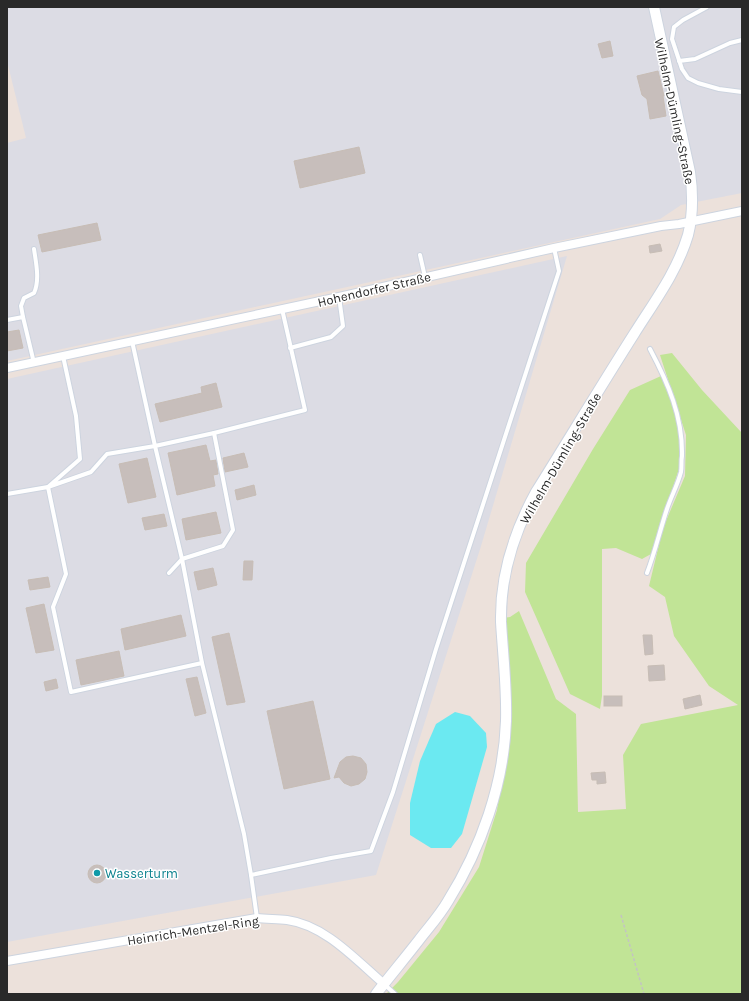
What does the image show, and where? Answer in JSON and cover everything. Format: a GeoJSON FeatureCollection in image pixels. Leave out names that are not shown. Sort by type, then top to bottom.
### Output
{"type":"FeatureCollection","features":[{"type":"Feature","properties":{"kind":"street","name":"Wilhelm-Dümling-Straße"},"geometry":{"type":"LineString","coordinates":[[376,994],[448,902],[464,874],[489,817],[497,787],[503,754],[506,722],[506,695],[501,620],[502,593],[506,566],[518,529],[536,492],[672,273],[683,250],[688,235],[692,199],[690,172],[654,7]]}},
{"type":"Feature","properties":{"kind":"street","name":"Hohendorfer Straße"},"geometry":{"type":"LineString","coordinates":[[7,368],[339,297],[554,248],[660,226],[679,224],[742,212]]}},
{"type":"Feature","properties":{"kind":"street","name":"Heinrich-Mentzel-Ring"},"geometry":{"type":"LineString","coordinates":[[7,961],[257,918],[288,920],[307,925],[331,939],[384,984]]}},
{"type":"Feature","properties":{"kind":"lane"},"geometry":{"type":"LineString","coordinates":[[707,7],[683,20],[674,27],[672,39],[682,69],[688,78],[698,83],[719,89],[742,92]]}},
{"type":"Feature","properties":{"kind":"lane"},"geometry":{"type":"LineString","coordinates":[[679,61],[695,59],[730,43],[742,40]]}},
{"type":"Feature","properties":{"kind":"lane"},"geometry":{"type":"LineString","coordinates":[[251,875],[332,858],[371,852],[393,792],[438,641],[559,271],[554,248]]}},
{"type":"Feature","properties":{"kind":"lane"},"geometry":{"type":"LineString","coordinates":[[34,249],[37,269],[36,288],[34,293],[24,298],[21,306],[34,363]]}},
{"type":"Feature","properties":{"kind":"lane"},"geometry":{"type":"LineString","coordinates":[[420,255],[425,277]]}},
{"type":"Feature","properties":{"kind":"lane"},"geometry":{"type":"LineString","coordinates":[[290,348],[331,337],[343,326],[339,297]]}},
{"type":"Feature","properties":{"kind":"lane"},"geometry":{"type":"LineString","coordinates":[[7,494],[48,487],[92,472],[107,454],[155,446],[214,433],[305,410],[282,309]]}},
{"type":"Feature","properties":{"kind":"lane"},"geometry":{"type":"LineString","coordinates":[[7,320],[23,317]]}},
{"type":"Feature","properties":{"kind":"lane"},"geometry":{"type":"LineString","coordinates":[[132,341],[182,559],[202,663],[244,834],[257,918]]}},
{"type":"Feature","properties":{"kind":"lane"},"geometry":{"type":"LineString","coordinates":[[647,573],[667,509],[681,471],[682,450],[682,434],[674,403],[660,368],[650,349]]}},
{"type":"Feature","properties":{"kind":"lane"},"geometry":{"type":"LineString","coordinates":[[48,487],[80,460],[76,416],[63,356]]}},
{"type":"Feature","properties":{"kind":"lane"},"geometry":{"type":"LineString","coordinates":[[169,573],[182,559],[223,546],[233,530],[214,433]]}},
{"type":"Feature","properties":{"kind":"lane"},"geometry":{"type":"LineString","coordinates":[[48,487],[66,574],[53,607],[71,692],[202,663]]}},
{"type":"Feature","properties":{"kind":"lane"},"geometry":{"type":"LineString","coordinates":[[384,984],[395,994]]}},
{"type":"Feature","properties":{"kind":"path"},"geometry":{"type":"LineString","coordinates":[[621,915],[644,994]]}},
{"type":"Feature","properties":{"kind":"shaded area"},"geometry":{"type":"Polygon","coordinates":[[[7,7],[742,7],[742,193],[681,205],[660,219],[7,361],[7,143],[26,138],[7,61],[7,7]]]}},
{"type":"Feature","properties":{"kind":"shaded area"},"geometry":{"type":"Polygon","coordinates":[[[567,256],[481,546],[376,875],[7,942],[7,379],[567,256]]]}},
{"type":"Feature","properties":{"kind":"green space"},"geometry":{"type":"Polygon","coordinates":[[[672,353],[702,390],[742,433],[742,994],[386,994],[398,982],[439,932],[479,867],[497,810],[510,718],[503,618],[510,617],[519,611],[556,699],[576,714],[578,812],[626,809],[623,755],[641,724],[738,705],[709,686],[674,636],[665,597],[649,586],[663,528],[685,476],[686,435],[660,355],[672,353]]]}},
{"type":"Feature","properties":{"kind":"green space"},"geometry":{"type":"Polygon","coordinates":[[[661,376],[673,405],[680,435],[679,469],[651,554],[642,559],[616,548],[602,549],[602,696],[600,709],[570,694],[525,592],[526,563],[593,449],[630,390],[661,376]]]}},
{"type":"Feature","properties":{"kind":"water"},"geometry":{"type":"Polygon","coordinates":[[[455,712],[470,716],[486,733],[487,747],[462,834],[451,848],[431,848],[410,835],[410,803],[420,761],[436,724],[455,712]]]}},
{"type":"Feature","properties":{"kind":"building"},"geometry":{"type":"Polygon","coordinates":[[[610,41],[613,56],[602,58],[598,44],[610,41]]]}},
{"type":"Feature","properties":{"kind":"building"},"geometry":{"type":"Polygon","coordinates":[[[658,71],[664,96],[666,116],[650,119],[647,99],[642,95],[637,76],[658,71]]]}},
{"type":"Feature","properties":{"kind":"building"},"geometry":{"type":"Polygon","coordinates":[[[359,147],[365,173],[300,188],[294,161],[359,147]]]}},
{"type":"Feature","properties":{"kind":"building"},"geometry":{"type":"Polygon","coordinates":[[[97,223],[101,240],[42,252],[38,235],[97,223]]]}},
{"type":"Feature","properties":{"kind":"building"},"geometry":{"type":"Polygon","coordinates":[[[660,244],[662,251],[650,253],[649,246],[660,244]]]}},
{"type":"Feature","properties":{"kind":"building"},"geometry":{"type":"Polygon","coordinates":[[[19,330],[23,348],[7,351],[7,332],[19,330]]]}},
{"type":"Feature","properties":{"kind":"building"},"geometry":{"type":"Polygon","coordinates":[[[216,383],[222,407],[160,422],[155,404],[202,393],[201,387],[216,383]]]}},
{"type":"Feature","properties":{"kind":"building"},"geometry":{"type":"Polygon","coordinates":[[[206,445],[210,461],[216,460],[218,474],[213,475],[215,486],[177,495],[168,453],[206,445]]]}},
{"type":"Feature","properties":{"kind":"building"},"geometry":{"type":"Polygon","coordinates":[[[244,453],[248,467],[225,472],[223,458],[244,453]]]}},
{"type":"Feature","properties":{"kind":"building"},"geometry":{"type":"Polygon","coordinates":[[[147,458],[156,497],[128,503],[119,464],[147,458]]]}},
{"type":"Feature","properties":{"kind":"building"},"geometry":{"type":"Polygon","coordinates":[[[254,485],[256,495],[237,500],[235,490],[254,485]]]}},
{"type":"Feature","properties":{"kind":"building"},"geometry":{"type":"Polygon","coordinates":[[[216,512],[221,533],[186,540],[182,519],[216,512]]]}},
{"type":"Feature","properties":{"kind":"building"},"geometry":{"type":"Polygon","coordinates":[[[164,514],[167,526],[145,530],[142,518],[164,514]]]}},
{"type":"Feature","properties":{"kind":"building"},"geometry":{"type":"Polygon","coordinates":[[[244,561],[253,561],[252,580],[243,580],[244,561]]]}},
{"type":"Feature","properties":{"kind":"building"},"geometry":{"type":"Polygon","coordinates":[[[213,568],[217,585],[198,590],[194,572],[213,568]]]}},
{"type":"Feature","properties":{"kind":"building"},"geometry":{"type":"Polygon","coordinates":[[[48,577],[50,587],[30,590],[28,580],[48,577]]]}},
{"type":"Feature","properties":{"kind":"building"},"geometry":{"type":"Polygon","coordinates":[[[44,604],[54,650],[36,653],[26,608],[44,604]]]}},
{"type":"Feature","properties":{"kind":"building"},"geometry":{"type":"Polygon","coordinates":[[[181,615],[186,636],[125,650],[121,629],[181,615]]]}},
{"type":"Feature","properties":{"kind":"building"},"geometry":{"type":"Polygon","coordinates":[[[229,633],[245,702],[227,705],[212,637],[229,633]]]}},
{"type":"Feature","properties":{"kind":"building"},"geometry":{"type":"Polygon","coordinates":[[[643,635],[652,635],[653,654],[645,655],[643,635]]]}},
{"type":"Feature","properties":{"kind":"building"},"geometry":{"type":"Polygon","coordinates":[[[119,651],[124,676],[81,685],[76,660],[119,651]]]}},
{"type":"Feature","properties":{"kind":"building"},"geometry":{"type":"Polygon","coordinates":[[[664,665],[665,680],[649,681],[648,666],[664,665]]]}},
{"type":"Feature","properties":{"kind":"building"},"geometry":{"type":"Polygon","coordinates":[[[197,677],[206,713],[195,716],[186,679],[197,677]]]}},
{"type":"Feature","properties":{"kind":"building"},"geometry":{"type":"Polygon","coordinates":[[[56,679],[58,688],[46,691],[44,682],[56,679]]]}},
{"type":"Feature","properties":{"kind":"building"},"geometry":{"type":"Polygon","coordinates":[[[700,695],[702,705],[685,709],[683,699],[700,695]]]}},
{"type":"Feature","properties":{"kind":"building"},"geometry":{"type":"Polygon","coordinates":[[[604,696],[622,696],[622,706],[604,706],[604,696]]]}},
{"type":"Feature","properties":{"kind":"building"},"geometry":{"type":"Polygon","coordinates":[[[313,701],[330,779],[284,789],[267,711],[313,701]]]}},
{"type":"Feature","properties":{"kind":"building"},"geometry":{"type":"Polygon","coordinates":[[[353,756],[361,758],[366,764],[367,772],[365,779],[359,784],[351,786],[344,783],[339,777],[334,778],[340,762],[346,757],[353,756]]]}},
{"type":"Feature","properties":{"kind":"building"},"geometry":{"type":"Polygon","coordinates":[[[605,772],[606,783],[597,784],[597,780],[592,780],[591,773],[605,772]]]}},
{"type":"Feature","properties":{"kind":"building","name":"Wasserturm"},"geometry":{"type":"Polygon","coordinates":[[[97,865],[103,868],[106,874],[103,880],[97,883],[91,880],[88,874],[91,868],[97,865]]]}},
{"type":"Feature","properties":{"kind":"place","name":"Wasserturm"},"geometry":{"type":"Point","coordinates":[97,873]}}]}
